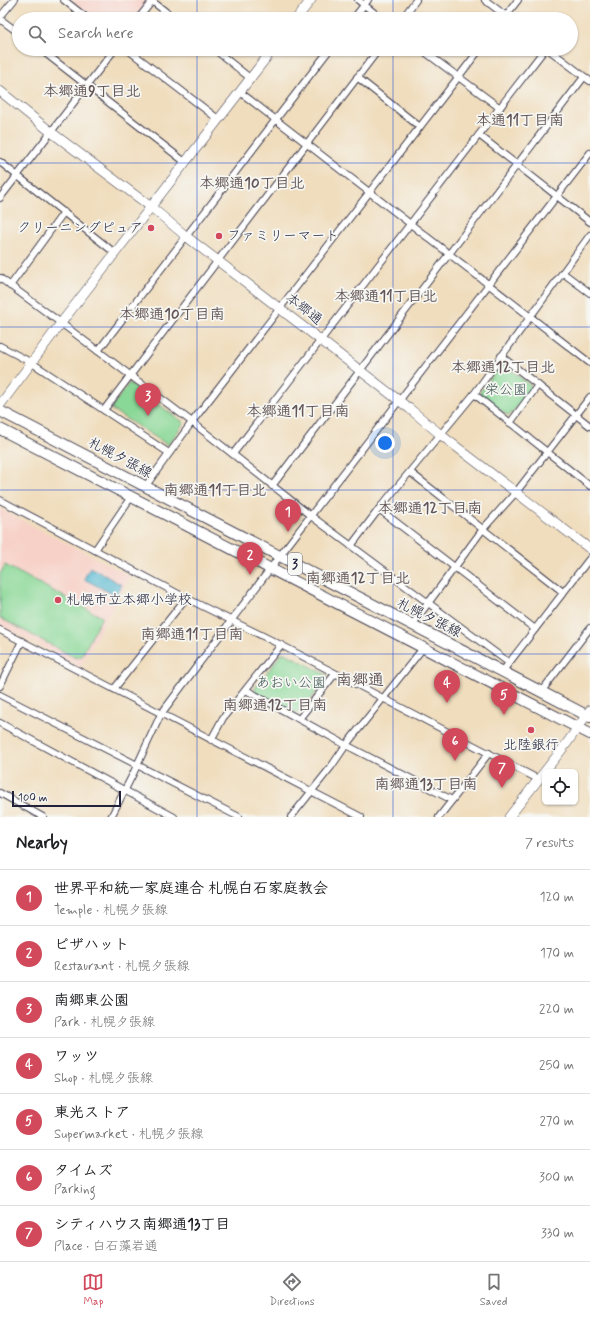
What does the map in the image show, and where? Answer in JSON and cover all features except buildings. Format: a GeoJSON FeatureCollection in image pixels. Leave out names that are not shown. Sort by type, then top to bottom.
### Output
{"type":"FeatureCollection","features":[{"type":"Feature","properties":{"kind":"main road","name":"札幌夕張線"},"geometry":{"type":"LineString","coordinates":[[0,411],[502,672],[589,714]]}},
{"type":"Feature","properties":{"kind":"main road","name":"札幌夕張線"},"geometry":{"type":"LineString","coordinates":[[0,428],[590,734]]}},
{"type":"Feature","properties":{"kind":"street"},"geometry":{"type":"LineString","coordinates":[[12,27],[0,18],[14,0]]}},
{"type":"Feature","properties":{"kind":"street"},"geometry":{"type":"LineString","coordinates":[[64,0],[79,12]]}},
{"type":"Feature","properties":{"kind":"street"},"geometry":{"type":"LineString","coordinates":[[302,12],[311,0]]}},
{"type":"Feature","properties":{"kind":"street"},"geometry":{"type":"LineString","coordinates":[[358,0],[366,3],[375,12]]}},
{"type":"Feature","properties":{"kind":"street"},"geometry":{"type":"LineString","coordinates":[[407,12],[416,0]]}},
{"type":"Feature","properties":{"kind":"street"},"geometry":{"type":"LineString","coordinates":[[485,0],[499,12]]}},
{"type":"Feature","properties":{"kind":"street"},"geometry":{"type":"LineString","coordinates":[[510,12],[518,0]]}},
{"type":"Feature","properties":{"kind":"street"},"geometry":{"type":"LineString","coordinates":[[143,12],[152,1],[166,12]]}},
{"type":"Feature","properties":{"kind":"street"},"geometry":{"type":"LineString","coordinates":[[359,12],[366,3]]}},
{"type":"Feature","properties":{"kind":"street"},"geometry":{"type":"LineString","coordinates":[[49,56],[185,162]]}},
{"type":"Feature","properties":{"kind":"street"},"geometry":{"type":"LineString","coordinates":[[0,198],[110,56]]}},
{"type":"Feature","properties":{"kind":"street"},"geometry":{"type":"LineString","coordinates":[[136,56],[218,119]]}},
{"type":"Feature","properties":{"kind":"street"},"geometry":{"type":"LineString","coordinates":[[223,56],[250,78]]}},
{"type":"Feature","properties":{"kind":"street"},"geometry":{"type":"LineString","coordinates":[[0,406],[61,323],[267,56]]}},
{"type":"Feature","properties":{"kind":"street"},"geometry":{"type":"LineString","coordinates":[[98,351],[325,56]]}},
{"type":"Feature","properties":{"kind":"street"},"geometry":{"type":"LineString","coordinates":[[104,410],[374,56]]}},
{"type":"Feature","properties":{"kind":"street"},"geometry":{"type":"LineString","coordinates":[[430,56],[500,108]]}},
{"type":"Feature","properties":{"kind":"street"},"geometry":{"type":"LineString","coordinates":[[145,487],[192,422],[475,56]]}},
{"type":"Feature","properties":{"kind":"street"},"geometry":{"type":"LineString","coordinates":[[233,454],[541,56]]}},
{"type":"Feature","properties":{"kind":"street"},"geometry":{"type":"LineString","coordinates":[[556,56],[590,82]]}},
{"type":"Feature","properties":{"kind":"street"},"geometry":{"type":"LineString","coordinates":[[357,77],[420,127]]}},
{"type":"Feature","properties":{"kind":"street"},"geometry":{"type":"LineString","coordinates":[[272,486],[584,77]]}},
{"type":"Feature","properties":{"kind":"street","name":"本郷通"},"geometry":{"type":"LineString","coordinates":[[0,91],[50,132],[151,207],[187,237],[590,549]]}},
{"type":"Feature","properties":{"kind":"street"},"geometry":{"type":"LineString","coordinates":[[240,92],[590,364]]}},
{"type":"Feature","properties":{"kind":"street"},"geometry":{"type":"LineString","coordinates":[[479,135],[590,222]]}},
{"type":"Feature","properties":{"kind":"street"},"geometry":{"type":"LineString","coordinates":[[111,817],[162,714],[280,556],[590,153]]}},
{"type":"Feature","properties":{"kind":"street"},"geometry":{"type":"LineString","coordinates":[[0,162],[115,253]]}},
{"type":"Feature","properties":{"kind":"street"},"geometry":{"type":"LineString","coordinates":[[10,286],[64,212]]}},
{"type":"Feature","properties":{"kind":"street"},"geometry":{"type":"LineString","coordinates":[[351,546],[379,509],[474,394],[590,235]]}},
{"type":"Feature","properties":{"kind":"street"},"geometry":{"type":"LineString","coordinates":[[563,273],[590,293]]}},
{"type":"Feature","properties":{"kind":"street"},"geometry":{"type":"LineString","coordinates":[[0,278],[192,422],[311,516],[508,662]]}},
{"type":"Feature","properties":{"kind":"street"},"geometry":{"type":"LineString","coordinates":[[0,346],[32,363],[169,453]]}},
{"type":"Feature","properties":{"kind":"street"},"geometry":{"type":"LineString","coordinates":[[501,356],[590,426]]}},
{"type":"Feature","properties":{"kind":"street"},"geometry":{"type":"LineString","coordinates":[[510,422],[538,385]]}},
{"type":"Feature","properties":{"kind":"street"},"geometry":{"type":"LineString","coordinates":[[474,394],[590,486]]}},
{"type":"Feature","properties":{"kind":"street"},"geometry":{"type":"LineString","coordinates":[[412,625],[483,529],[517,491],[590,397]]}},
{"type":"Feature","properties":{"kind":"street"},"geometry":{"type":"LineString","coordinates":[[410,472],[563,592]]}},
{"type":"Feature","properties":{"kind":"street"},"geometry":{"type":"LineString","coordinates":[[95,550],[131,497]]}},
{"type":"Feature","properties":{"kind":"street"},"geometry":{"type":"LineString","coordinates":[[0,500],[186,598],[281,645],[538,779]]}},
{"type":"Feature","properties":{"kind":"street"},"geometry":{"type":"LineString","coordinates":[[379,509],[535,629]]}},
{"type":"Feature","properties":{"kind":"street"},"geometry":{"type":"LineString","coordinates":[[502,672],[508,662],[590,558]]}},
{"type":"Feature","properties":{"kind":"street"},"geometry":{"type":"LineString","coordinates":[[114,689],[186,598]]}},
{"type":"Feature","properties":{"kind":"street"},"geometry":{"type":"LineString","coordinates":[[542,692],[590,628]]}},
{"type":"Feature","properties":{"kind":"street"},"geometry":{"type":"LineString","coordinates":[[0,630],[361,817]]}},
{"type":"Feature","properties":{"kind":"street"},"geometry":{"type":"LineString","coordinates":[[0,686],[22,641]]}},
{"type":"Feature","properties":{"kind":"street"},"geometry":{"type":"LineString","coordinates":[[211,740],[223,718],[281,645]]}},
{"type":"Feature","properties":{"kind":"street"},"geometry":{"type":"LineString","coordinates":[[292,817],[311,790],[331,767],[346,745],[423,648]]}},
{"type":"Feature","properties":{"kind":"street"},"geometry":{"type":"LineString","coordinates":[[299,719],[335,674]]}},
{"type":"Feature","properties":{"kind":"street"},"geometry":{"type":"LineString","coordinates":[[246,690],[346,745],[452,800]]}},
{"type":"Feature","properties":{"kind":"street"},"geometry":{"type":"LineString","coordinates":[[0,694],[239,817]]}},
{"type":"Feature","properties":{"kind":"street"},"geometry":{"type":"LineString","coordinates":[[510,817],[577,727],[589,714]]}},
{"type":"Feature","properties":{"kind":"street"},"geometry":{"type":"LineString","coordinates":[[0,723],[125,789],[174,817]]}},
{"type":"Feature","properties":{"kind":"street"},"geometry":{"type":"LineString","coordinates":[[439,817],[489,753]]}},
{"type":"Feature","properties":{"kind":"street"},"geometry":{"type":"LineString","coordinates":[[0,793],[42,817]]}},
{"type":"Feature","properties":{"kind":"shaded area"},"geometry":{"type":"Polygon","coordinates":[[[71,0],[151,0],[142,12],[87,12],[71,0]]]}},
{"type":"Feature","properties":{"kind":"shaded area","name":"札幌市立本郷小学校"},"geometry":{"type":"Polygon","coordinates":[[[0,509],[130,576],[80,667],[0,625],[0,509]]]}},
{"type":"Feature","properties":{"kind":"green space","name":"栄公園"},"geometry":{"type":"Polygon","coordinates":[[[504,364],[531,386],[532,389],[510,415],[507,415],[481,395],[480,392],[500,365],[504,364]]]}},
{"type":"Feature","properties":{"kind":"green space"},"geometry":{"type":"Polygon","coordinates":[[[129,383],[183,422],[168,445],[112,410],[112,407],[129,383]]]}},
{"type":"Feature","properties":{"kind":"green space"},"geometry":{"type":"Polygon","coordinates":[[[5,565],[102,617],[81,657],[76,658],[0,618],[0,574],[5,565]]]}},
{"type":"Feature","properties":{"kind":"green space","name":"あおい公園"},"geometry":{"type":"Polygon","coordinates":[[[282,653],[285,653],[327,675],[328,677],[301,712],[297,713],[255,692],[255,688],[282,653]]]}},
{"type":"Feature","properties":{"kind":"water"},"geometry":{"type":"Polygon","coordinates":[[[90,567],[122,585],[116,596],[84,579],[90,567]]]}},
{"type":"Feature","properties":{"kind":"place","name":"クリーニングピュア"},"geometry":{"type":"Point","coordinates":[151,228]}},
{"type":"Feature","properties":{"kind":"place","name":"ファミリーマート"},"geometry":{"type":"Point","coordinates":[219,236]}},
{"type":"Feature","properties":{"kind":"place","name":"南郷東公園"},"geometry":{"type":"Point","coordinates":[148,416]}},
{"type":"Feature","properties":{"kind":"place","name":"世界平和統一家庭連合 札幌白石家庭教会"},"geometry":{"type":"Point","coordinates":[288,532]}},
{"type":"Feature","properties":{"kind":"place","name":"ピザハット"},"geometry":{"type":"Point","coordinates":[250,575]}},
{"type":"Feature","properties":{"kind":"place","name":"札幌市立本郷小学校"},"geometry":{"type":"Point","coordinates":[58,600]}},
{"type":"Feature","properties":{"kind":"place","name":"ワッツ"},"geometry":{"type":"Point","coordinates":[447,703]}},
{"type":"Feature","properties":{"kind":"place","name":"東光ストア"},"geometry":{"type":"Point","coordinates":[504,715]}},
{"type":"Feature","properties":{"kind":"place","name":"北陸銀行"},"geometry":{"type":"Point","coordinates":[531,730]}},
{"type":"Feature","properties":{"kind":"place","name":"タイムズ"},"geometry":{"type":"Point","coordinates":[455,761]}},
{"type":"Feature","properties":{"kind":"place","name":"シティハウス南郷通13丁目"},"geometry":{"type":"Point","coordinates":[502,788]}},
{"type":"Feature","properties":{"kind":"district","name":"本郷通9丁目北"},"geometry":{"type":"Point","coordinates":[92,92]}},
{"type":"Feature","properties":{"kind":"district","name":"本通11丁目南"},"geometry":{"type":"Point","coordinates":[520,121]}},
{"type":"Feature","properties":{"kind":"district","name":"本郷通10丁目北"},"geometry":{"type":"Point","coordinates":[252,184]}},
{"type":"Feature","properties":{"kind":"district","name":"本郷通11丁目北"},"geometry":{"type":"Point","coordinates":[386,297]}},
{"type":"Feature","properties":{"kind":"district","name":"本郷通10丁目南"},"geometry":{"type":"Point","coordinates":[172,315]}},
{"type":"Feature","properties":{"kind":"district","name":"本郷通12丁目北"},"geometry":{"type":"Point","coordinates":[503,368]}},
{"type":"Feature","properties":{"kind":"district","name":"本郷通11丁目南"},"geometry":{"type":"Point","coordinates":[298,412]}},
{"type":"Feature","properties":{"kind":"district","name":"南郷通11丁目北"},"geometry":{"type":"Point","coordinates":[215,491]}},
{"type":"Feature","properties":{"kind":"district","name":"本郷通12丁目南"},"geometry":{"type":"Point","coordinates":[430,509]}},
{"type":"Feature","properties":{"kind":"district","name":"南郷通12丁目北"},"geometry":{"type":"Point","coordinates":[358,579]}},
{"type":"Feature","properties":{"kind":"district","name":"南郷通11丁目南"},"geometry":{"type":"Point","coordinates":[192,635]}},
{"type":"Feature","properties":{"kind":"district","name":"南郷通"},"geometry":{"type":"Point","coordinates":[360,680]}},
{"type":"Feature","properties":{"kind":"district","name":"南郷通12丁目南"},"geometry":{"type":"Point","coordinates":[275,706]}},
{"type":"Feature","properties":{"kind":"district","name":"南郷通13丁目南"},"geometry":{"type":"Point","coordinates":[426,785]}}]}
